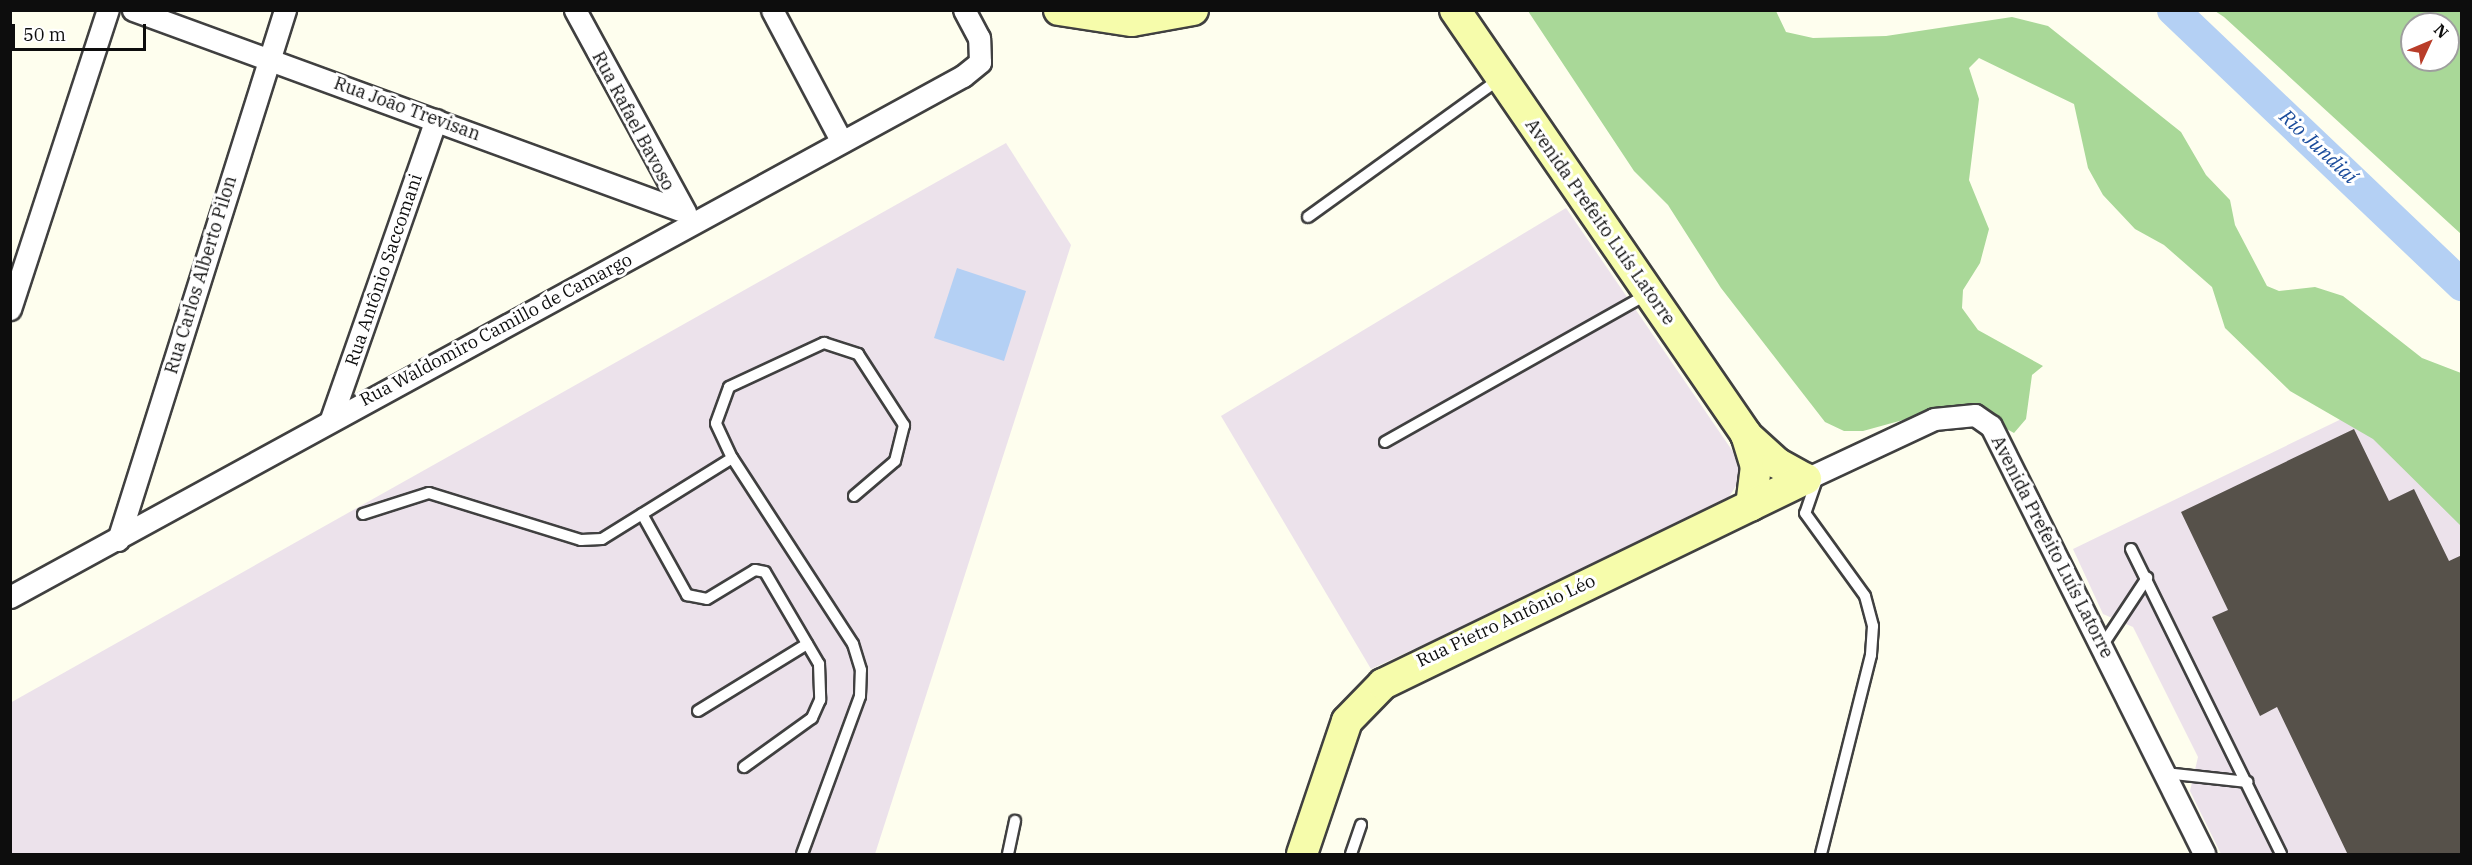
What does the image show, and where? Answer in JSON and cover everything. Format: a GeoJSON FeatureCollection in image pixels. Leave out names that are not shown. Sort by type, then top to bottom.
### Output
{"type":"FeatureCollection","features":[{"type":"Feature","properties":{"kind":"main road"},"geometry":{"type":"LineString","coordinates":[[1059,10],[1105,21],[1193,10]]}},
{"type":"Feature","properties":{"kind":"main road","name":"Avenida Prefeito Luís Latorre"},"geometry":{"type":"LineString","coordinates":[[1455,10],[1746,434],[1777,463],[1813,476]]}},
{"type":"Feature","properties":{"kind":"main road","name":"Avenida Prefeito Luís Latorre"},"geometry":{"type":"LineString","coordinates":[[1746,434],[1756,466],[1751,506]]}},
{"type":"Feature","properties":{"kind":"main road","name":"Rua Pietro Antônio Léo"},"geometry":{"type":"LineString","coordinates":[[1302,855],[1347,721],[1383,684],[1813,476]]}},
{"type":"Feature","properties":{"kind":"street"},"geometry":{"type":"LineString","coordinates":[[10,309],[108,10]]}},
{"type":"Feature","properties":{"kind":"street","name":"Rua João Trevisan"},"geometry":{"type":"LineString","coordinates":[[133,10],[680,210]]}},
{"type":"Feature","properties":{"kind":"street","name":"Rua Carlos Alberto Pilon"},"geometry":{"type":"LineString","coordinates":[[118,540],[285,10]]}},
{"type":"Feature","properties":{"kind":"street","name":"Rua Rafael Bavoso"},"geometry":{"type":"LineString","coordinates":[[575,10],[680,210],[703,218]]}},
{"type":"Feature","properties":{"kind":"street"},"geometry":{"type":"LineString","coordinates":[[772,10],[842,142]]}},
{"type":"Feature","properties":{"kind":"street","name":"Rua Waldomiro Camillo de Camargo"},"geometry":{"type":"LineString","coordinates":[[10,597],[118,540],[331,419],[842,142],[980,62],[978,38],[964,10]]}},
{"type":"Feature","properties":{"kind":"street","name":"Rua Antônio Saccomani"},"geometry":{"type":"LineString","coordinates":[[331,419],[436,120]]}},
{"type":"Feature","properties":{"kind":"street","name":"Avenida Prefeito Luís Latorre"},"geometry":{"type":"LineString","coordinates":[[1813,476],[1934,419],[1975,415],[2001,442],[2204,855]]}},
{"type":"Feature","properties":{"kind":"lane"},"geometry":{"type":"LineString","coordinates":[[1308,218],[1501,78]]}},
{"type":"Feature","properties":{"kind":"lane"},"geometry":{"type":"LineString","coordinates":[[1385,442],[1649,293]]}},
{"type":"Feature","properties":{"kind":"lane"},"geometry":{"type":"LineString","coordinates":[[802,855],[860,696],[861,670],[853,644],[732,458],[716,423],[729,387],[824,343],[837,345],[858,354],[904,425],[895,461],[854,496]]}},
{"type":"Feature","properties":{"kind":"lane"},"geometry":{"type":"LineString","coordinates":[[363,514],[429,493],[581,540],[602,539],[732,458]]}},
{"type":"Feature","properties":{"kind":"lane"},"geometry":{"type":"LineString","coordinates":[[1813,476],[1805,513],[1865,596],[1873,626],[1871,655],[1821,855]]}},
{"type":"Feature","properties":{"kind":"lane"},"geometry":{"type":"LineString","coordinates":[[642,514],[687,595],[707,599],[755,570],[765,572],[819,664],[820,700],[812,718],[744,767]]}},
{"type":"Feature","properties":{"kind":"lane"},"geometry":{"type":"LineString","coordinates":[[2131,549],[2248,782],[2281,855]]}},
{"type":"Feature","properties":{"kind":"lane"},"geometry":{"type":"LineString","coordinates":[[2102,646],[2147,578]]}},
{"type":"Feature","properties":{"kind":"lane"},"geometry":{"type":"LineString","coordinates":[[699,711],[807,644]]}},
{"type":"Feature","properties":{"kind":"lane"},"geometry":{"type":"LineString","coordinates":[[2165,773],[2248,782]]}},
{"type":"Feature","properties":{"kind":"lane"},"geometry":{"type":"LineString","coordinates":[[1008,855],[1015,821]]}},
{"type":"Feature","properties":{"kind":"lane"},"geometry":{"type":"LineString","coordinates":[[1351,855],[1360,825]]}},
{"type":"Feature","properties":{"kind":"shaded area"},"geometry":{"type":"Polygon","coordinates":[[[1006,143],[1071,245],[875,854],[11,854],[10,703],[1006,143]]]}},
{"type":"Feature","properties":{"kind":"shaded area"},"geometry":{"type":"Polygon","coordinates":[[[1566,208],[1738,459],[1740,480],[1723,506],[1371,669],[1221,416],[1566,208]]]}},
{"type":"Feature","properties":{"kind":"shaded area"},"geometry":{"type":"Polygon","coordinates":[[[2358,411],[2461,525],[2461,854],[2221,854],[2190,791],[2198,757],[2133,627],[2103,614],[2073,549],[2358,411]]]}},
{"type":"Feature","properties":{"kind":"green space"},"geometry":{"type":"Polygon","coordinates":[[[1528,11],[1776,11],[1786,32],[1813,38],[1886,36],[2012,17],[2048,26],[2181,132],[2206,175],[2230,200],[2235,225],[2267,286],[2279,291],[2315,287],[2343,296],[2422,358],[2461,373],[2461,526],[2373,439],[2290,391],[2225,328],[2212,287],[2164,245],[2135,229],[2103,195],[2088,168],[2074,104],[1979,58],[1969,68],[1979,99],[1969,180],[1989,229],[1980,263],[1963,290],[1962,308],[1978,330],[2043,366],[2032,375],[2026,419],[2014,433],[1961,404],[1863,431],[1844,431],[1825,422],[1721,288],[1668,205],[1634,171],[1528,11]]]}},
{"type":"Feature","properties":{"kind":"green space"},"geometry":{"type":"Polygon","coordinates":[[[2215,11],[2461,11],[2461,234],[2224,17],[2215,11]]]}},
{"type":"Feature","properties":{"kind":"water"},"geometry":{"type":"Polygon","coordinates":[[[957,268],[1026,291],[1004,361],[934,338],[957,268]]]}},
{"type":"Feature","properties":{"kind":"building"},"geometry":{"type":"Polygon","coordinates":[[[2354,429],[2389,501],[2414,489],[2449,561],[2462,555],[2462,855],[2348,855],[2277,707],[2260,716],[2212,617],[2228,610],[2181,512],[2354,429]]]}},
{"type":"Feature","properties":{"kind":"waterway","name":"Rio Jundiaí"},"geometry":{"type":"LineString","coordinates":[[2173,10],[2462,285]]}}]}
